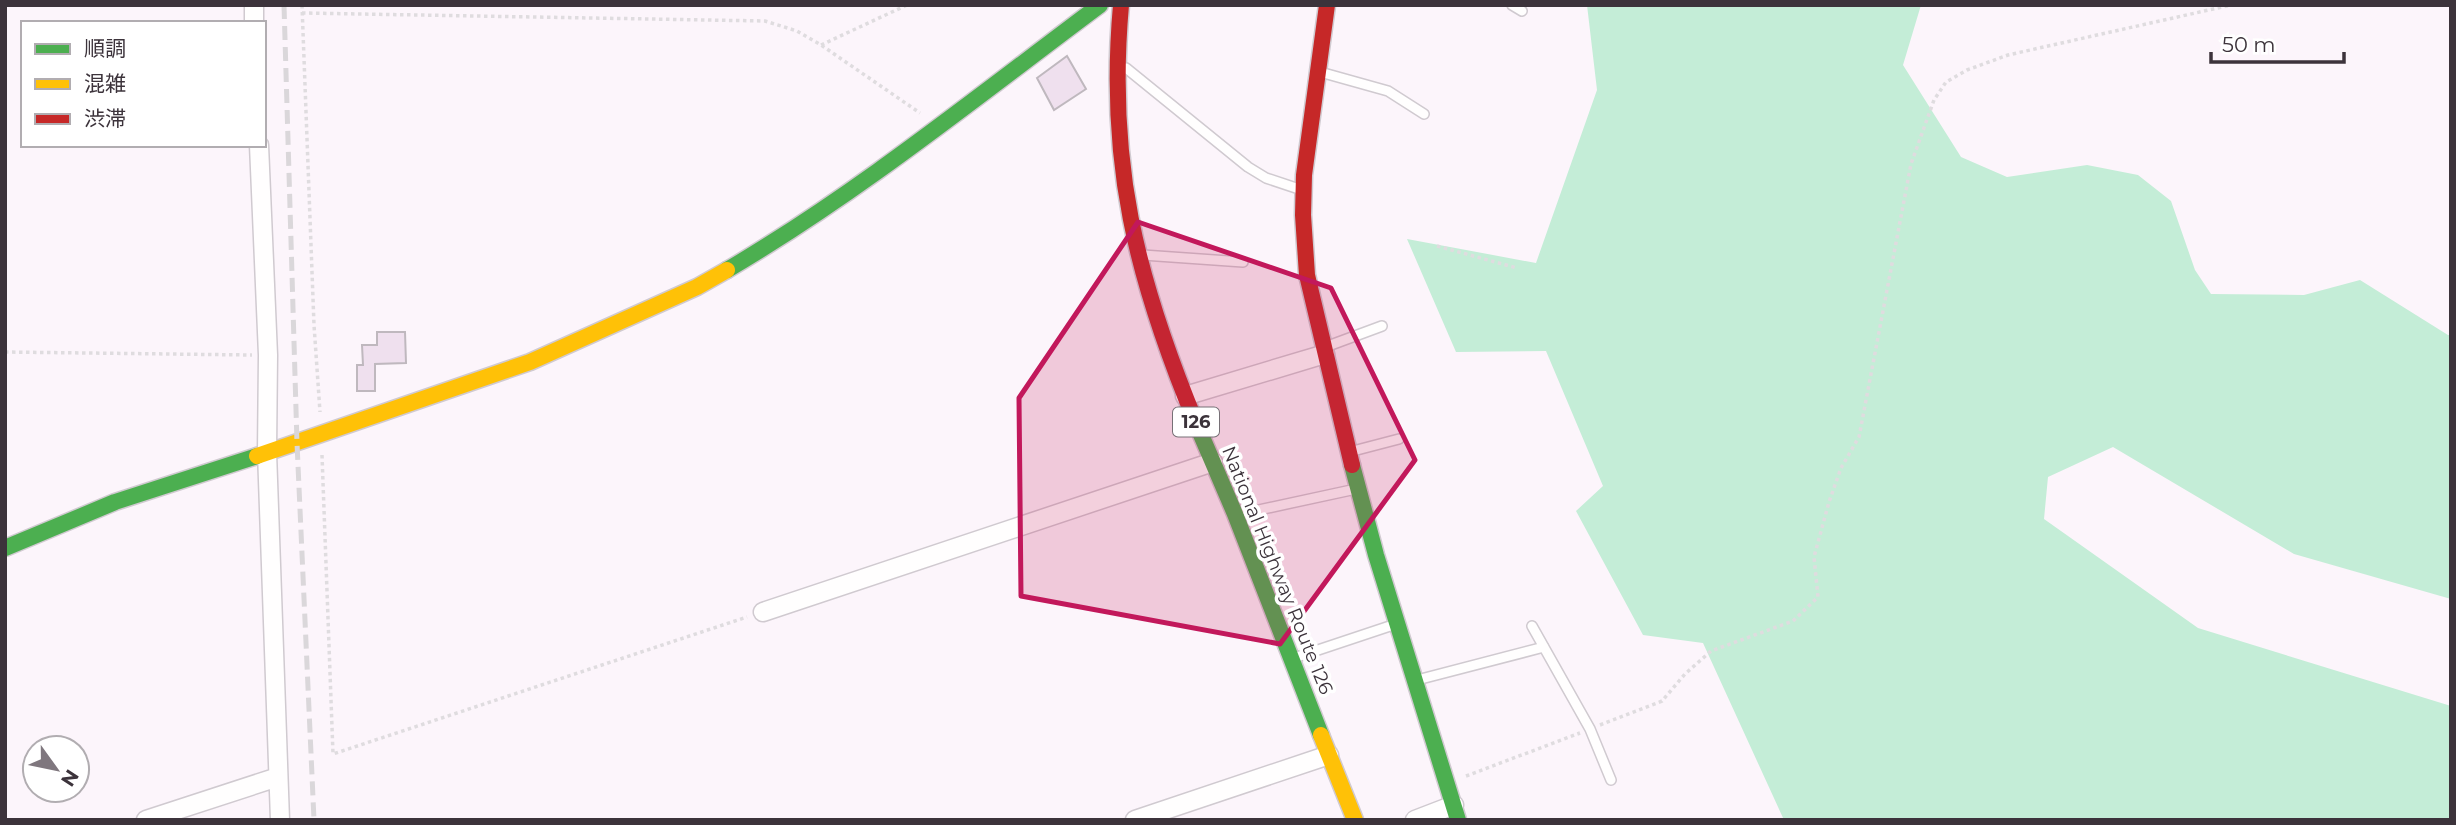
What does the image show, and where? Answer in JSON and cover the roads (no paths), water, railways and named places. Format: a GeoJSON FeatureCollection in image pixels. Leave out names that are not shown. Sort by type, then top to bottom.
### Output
{"type":"FeatureCollection","features":[{"type":"Feature","properties":{"kind":"main road"},"geometry":{"type":"LineString","coordinates":[[5,548],[115,502],[530,362],[697,287],[779,239],[939,127],[1100,5]]}},
{"type":"Feature","properties":{"kind":"main road","name":"National Highway Route 126"},"geometry":{"type":"LineString","coordinates":[[1121,5],[1116,60],[1118,154],[1150,302],[1354,820]]}},
{"type":"Feature","properties":{"kind":"main road"},"geometry":{"type":"LineString","coordinates":[[1327,5],[1304,175],[1307,275],[1376,555],[1456,813]]}},
{"type":"Feature","properties":{"kind":"street"},"geometry":{"type":"LineString","coordinates":[[259,147],[268,355],[267,452],[280,820]]}},
{"type":"Feature","properties":{"kind":"street"},"geometry":{"type":"LineString","coordinates":[[1185,396],[1324,351]]}},
{"type":"Feature","properties":{"kind":"street"},"geometry":{"type":"LineString","coordinates":[[764,612],[1213,462]]}},
{"type":"Feature","properties":{"kind":"street"},"geometry":{"type":"LineString","coordinates":[[1135,820],[1329,755]]}},
{"type":"Feature","properties":{"kind":"street"},"geometry":{"type":"LineString","coordinates":[[146,820],[278,777]]}},
{"type":"Feature","properties":{"kind":"street"},"geometry":{"type":"LineString","coordinates":[[1415,820],[1456,813]]}},
{"type":"Feature","properties":{"kind":"lane"},"geometry":{"type":"LineString","coordinates":[[1512,5],[1522,11]]}},
{"type":"Feature","properties":{"kind":"lane"},"geometry":{"type":"LineString","coordinates":[[1116,60],[1248,167],[1266,178],[1304,191]]}},
{"type":"Feature","properties":{"kind":"lane"},"geometry":{"type":"LineString","coordinates":[[1318,71],[1388,91],[1424,114]]}},
{"type":"Feature","properties":{"kind":"lane"},"geometry":{"type":"LineString","coordinates":[[1138,255],[1243,262]]}},
{"type":"Feature","properties":{"kind":"lane"},"geometry":{"type":"LineString","coordinates":[[1324,351],[1382,326]]}},
{"type":"Feature","properties":{"kind":"lane"},"geometry":{"type":"LineString","coordinates":[[1349,452],[1399,439]]}},
{"type":"Feature","properties":{"kind":"lane"},"geometry":{"type":"LineString","coordinates":[[1235,515],[1358,489]]}},
{"type":"Feature","properties":{"kind":"lane"},"geometry":{"type":"LineString","coordinates":[[1291,659],[1398,624]]}},
{"type":"Feature","properties":{"kind":"lane"},"geometry":{"type":"LineString","coordinates":[[1532,626],[1590,729],[1611,780]]}},
{"type":"Feature","properties":{"kind":"lane"},"geometry":{"type":"LineString","coordinates":[[1416,681],[1544,647]]}},
{"type":"Feature","properties":{"kind":"railway"},"geometry":{"type":"LineString","coordinates":[[284,5],[297,443],[314,820]]}}]}
